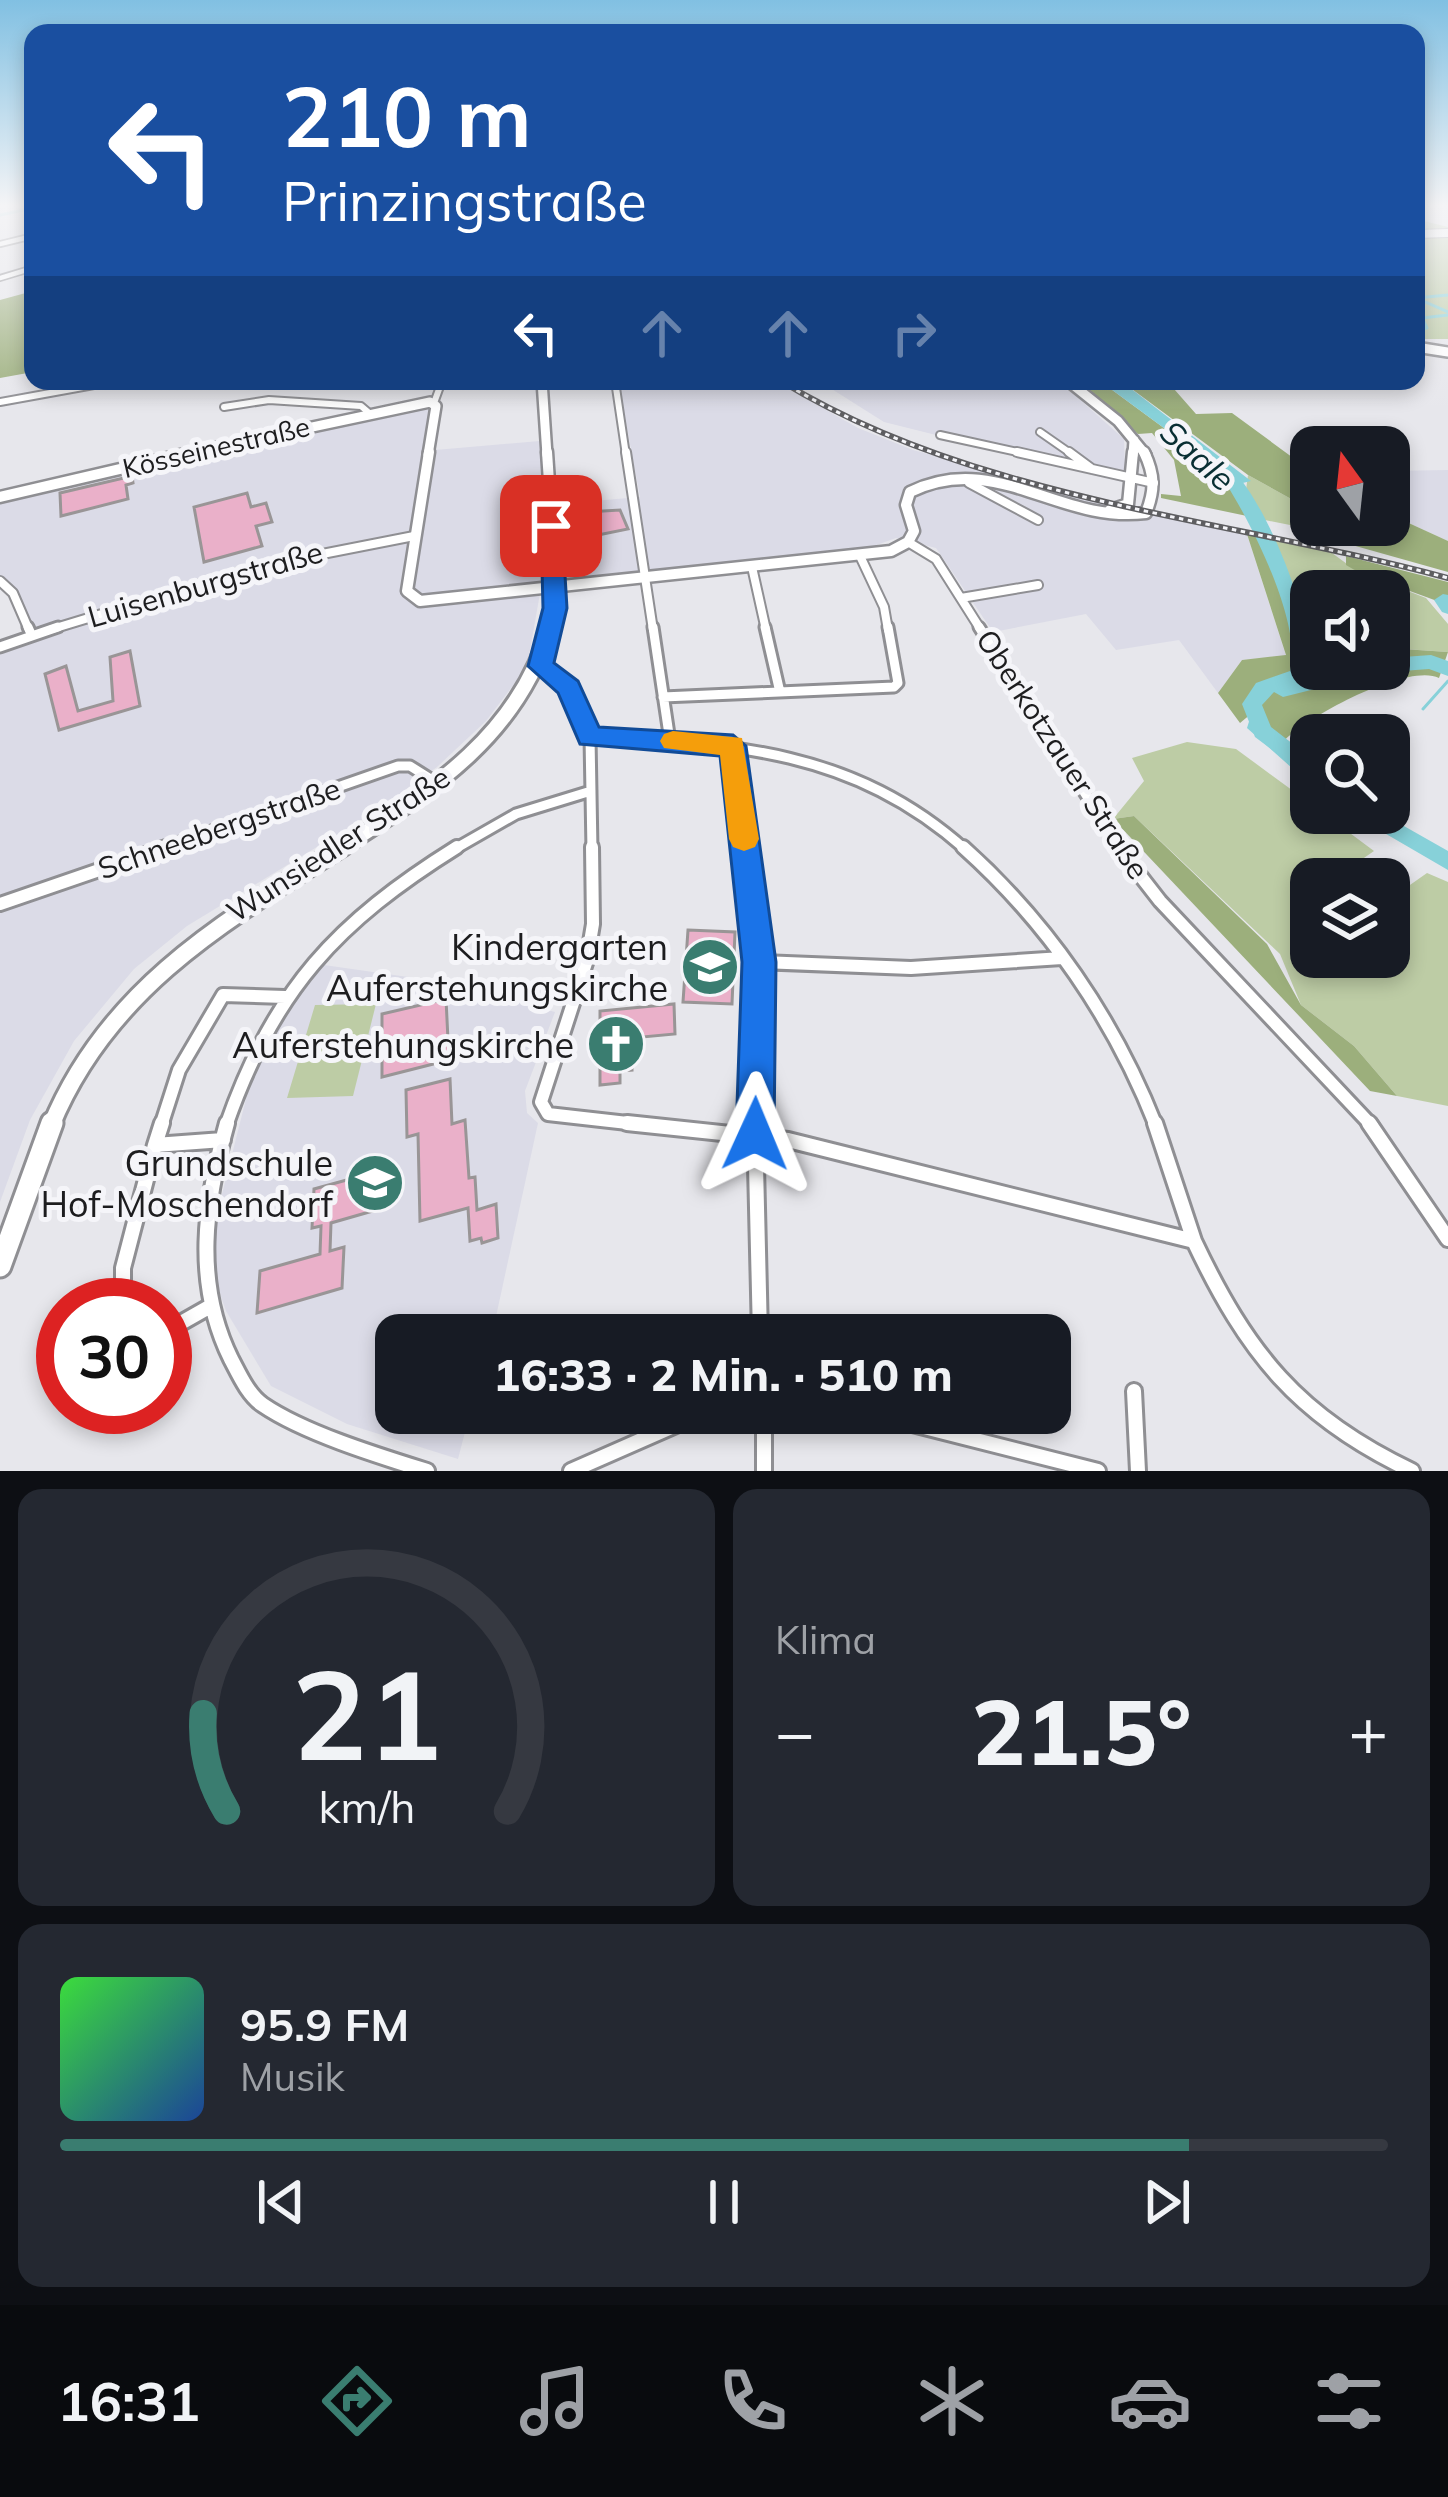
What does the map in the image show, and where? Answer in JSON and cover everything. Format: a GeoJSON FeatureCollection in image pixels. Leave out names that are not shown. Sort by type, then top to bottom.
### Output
{"type":"FeatureCollection","features":[{"type":"Feature","properties":{"kind":"street"},"geometry":{"type":"LineString","coordinates":[[0,402],[66,390]]}},
{"type":"Feature","properties":{"kind":"street"},"geometry":{"type":"LineString","coordinates":[[439,390],[407,591],[420,601],[892,551],[908,542],[914,531],[906,505],[910,492],[932,480],[954,477],[987,480],[1109,516],[1139,516],[1150,509],[1154,483],[1150,462],[1134,440],[1078,390]]}},
{"type":"Feature","properties":{"kind":"street","name":"Wunsiedler Straße"},"geometry":{"type":"LineString","coordinates":[[0,1266],[46,1137],[74,1079],[146,983],[183,946],[437,783],[484,742],[540,666],[551,631],[555,587],[543,390]]}},
{"type":"Feature","properties":{"kind":"street"},"geometry":{"type":"LineString","coordinates":[[616,390],[670,741]]}},
{"type":"Feature","properties":{"kind":"street"},"geometry":{"type":"LineString","coordinates":[[224,407],[284,400],[362,406],[368,412]]}},
{"type":"Feature","properties":{"kind":"street","name":"Kösseinestraße"},"geometry":{"type":"LineString","coordinates":[[0,497],[368,412],[434,403]]}},
{"type":"Feature","properties":{"kind":"street"},"geometry":{"type":"LineString","coordinates":[[1040,432],[1092,470]]}},
{"type":"Feature","properties":{"kind":"street"},"geometry":{"type":"LineString","coordinates":[[940,435],[1154,483]]}},
{"type":"Feature","properties":{"kind":"street"},"geometry":{"type":"LineString","coordinates":[[1062,501],[1103,510],[1124,508],[1133,478],[1134,440]]}},
{"type":"Feature","properties":{"kind":"street"},"geometry":{"type":"LineString","coordinates":[[954,477],[1010,501],[1038,520]]}},
{"type":"Feature","properties":{"kind":"street","name":"Luisenburgstraße"},"geometry":{"type":"LineString","coordinates":[[0,647],[282,561],[414,536]]}},
{"type":"Feature","properties":{"kind":"street","name":"Oberkotzauer Straße"},"geometry":{"type":"LineString","coordinates":[[908,542],[936,559],[1108,832],[1160,901],[1378,1132],[1448,1239]]}},
{"type":"Feature","properties":{"kind":"street"},"geometry":{"type":"LineString","coordinates":[[663,697],[779,688],[889,690],[898,682],[884,607],[860,556]]}},
{"type":"Feature","properties":{"kind":"street"},"geometry":{"type":"LineString","coordinates":[[752,567],[779,688]]}},
{"type":"Feature","properties":{"kind":"street"},"geometry":{"type":"LineString","coordinates":[[0,581],[13,593],[32,636]]}},
{"type":"Feature","properties":{"kind":"street"},"geometry":{"type":"LineString","coordinates":[[961,598],[1037,586]]}},
{"type":"Feature","properties":{"kind":"street"},"geometry":{"type":"LineString","coordinates":[[540,666],[568,688],[590,737],[591,791],[593,924],[580,982],[543,1088],[541,1102],[548,1114],[755,1134],[1194,1241]]}},
{"type":"Feature","properties":{"kind":"street"},"geometry":{"type":"LineString","coordinates":[[590,737],[733,746],[838,772],[908,806],[979,862],[1099,1010],[1145,1098],[1194,1241],[1241,1331],[1303,1409],[1349,1442],[1412,1471]]}},
{"type":"Feature","properties":{"kind":"street"},"geometry":{"type":"LineString","coordinates":[[733,746],[759,962],[755,1134],[759,1314]]}},
{"type":"Feature","properties":{"kind":"street","name":"Schneebergstraße"},"geometry":{"type":"LineString","coordinates":[[0,904],[398,766],[410,766],[437,783]]}},
{"type":"Feature","properties":{"kind":"street"},"geometry":{"type":"LineString","coordinates":[[427,1471],[355,1450],[259,1402],[227,1356],[205,1281],[206,1222],[223,1140],[261,1039],[318,954],[444,854],[502,819],[543,802],[591,791]]}},
{"type":"Feature","properties":{"kind":"street"},"geometry":{"type":"LineString","coordinates":[[759,962],[878,969],[1008,966],[1061,958]]}},
{"type":"Feature","properties":{"kind":"street"},"geometry":{"type":"LineString","coordinates":[[123,1278],[155,1144],[179,1070],[223,995],[285,997]]}},
{"type":"Feature","properties":{"kind":"street"},"geometry":{"type":"LineString","coordinates":[[155,1144],[223,1140]]}},
{"type":"Feature","properties":{"kind":"street"},"geometry":{"type":"LineString","coordinates":[[192,1316],[209,1306]]}},
{"type":"Feature","properties":{"kind":"street"},"geometry":{"type":"LineString","coordinates":[[1134,1391],[1138,1471]]}},
{"type":"Feature","properties":{"kind":"street"},"geometry":{"type":"LineString","coordinates":[[571,1471],[655,1434]]}},
{"type":"Feature","properties":{"kind":"street"},"geometry":{"type":"LineString","coordinates":[[764,1434],[764,1471]]}},
{"type":"Feature","properties":{"kind":"street"},"geometry":{"type":"LineString","coordinates":[[952,1434],[1098,1471]]}},
{"type":"Feature","properties":{"kind":"shaded area"},"geometry":{"type":"Polygon","coordinates":[[[620,390],[791,390],[858,428],[913,450],[1246,531],[1286,656],[1242,660],[1218,693],[1179,640],[1116,650],[1086,614],[993,632],[936,548],[896,538],[871,547],[542,582],[527,667],[486,721],[437,767],[381,808],[187,926],[134,969],[74,1041],[30,1120],[0,1202],[0,648],[31,637],[0,576],[0,500],[428,406],[435,450],[551,440],[558,504],[640,497],[620,390]]]}},
{"type":"Feature","properties":{"kind":"shaded area"},"geometry":{"type":"Polygon","coordinates":[[[833,390],[1069,390],[1124,439],[1125,467],[1120,481],[884,422],[833,390]]]}},
{"type":"Feature","properties":{"kind":"shaded area"},"geometry":{"type":"Polygon","coordinates":[[[1448,470],[1448,541],[1410,524],[1410,471],[1448,470]]]}},
{"type":"Feature","properties":{"kind":"shaded area","name":"Grundschule Hof-Moschendorf"},"geometry":{"type":"Polygon","coordinates":[[[317,964],[443,982],[555,1012],[525,1091],[527,1113],[538,1123],[497,1314],[375,1314],[375,1433],[271,1386],[226,1311],[213,1274],[216,1218],[247,1095],[270,1037],[317,964]]]}},
{"type":"Feature","properties":{"kind":"shaded area","name":"Grundschule Hof-Moschendorf"},"geometry":{"type":"Polygon","coordinates":[[[379,1434],[465,1434],[458,1459],[379,1434]]]}},
{"type":"Feature","properties":{"kind":"green space"},"geometry":{"type":"Polygon","coordinates":[[[1425,273],[1448,273],[1448,339],[1425,339],[1425,273]]]}},
{"type":"Feature","properties":{"kind":"green space"},"geometry":{"type":"Polygon","coordinates":[[[24,293],[24,374],[0,378],[0,300],[24,293]]]}},
{"type":"Feature","properties":{"kind":"green space"},"geometry":{"type":"Polygon","coordinates":[[[1086,390],[1112,390],[1202,456],[1230,486],[1247,516],[1161,498],[1161,494],[1181,496],[1174,460],[1152,433],[1138,434],[1086,390]]]}},
{"type":"Feature","properties":{"kind":"green space"},"geometry":{"type":"Polygon","coordinates":[[[1133,390],[1175,390],[1196,414],[1232,413],[1290,456],[1290,498],[1248,475],[1133,390]]]}},
{"type":"Feature","properties":{"kind":"green space"},"geometry":{"type":"Polygon","coordinates":[[[1248,475],[1290,498],[1290,525],[1260,519],[1246,490],[1248,475]]]}},
{"type":"Feature","properties":{"kind":"green space"},"geometry":{"type":"Polygon","coordinates":[[[1410,524],[1448,541],[1448,572],[1356,546],[1410,546],[1410,524]]]}},
{"type":"Feature","properties":{"kind":"green space"},"geometry":{"type":"Polygon","coordinates":[[[1246,531],[1268,537],[1290,593],[1290,690],[1369,690],[1322,714],[1290,714],[1290,736],[1284,741],[1252,713],[1240,723],[1218,693],[1242,660],[1286,655],[1246,531]]]}},
{"type":"Feature","properties":{"kind":"green space"},"geometry":{"type":"Polygon","coordinates":[[[1268,537],[1332,553],[1355,570],[1290,570],[1290,593],[1268,537]]]}},
{"type":"Feature","properties":{"kind":"green space"},"geometry":{"type":"Polygon","coordinates":[[[1346,556],[1401,570],[1355,570],[1346,565],[1346,556]]]}},
{"type":"Feature","properties":{"kind":"green space"},"geometry":{"type":"Polygon","coordinates":[[[1410,572],[1448,582],[1448,605],[1410,591],[1410,572]]]}},
{"type":"Feature","properties":{"kind":"green space"},"geometry":{"type":"Polygon","coordinates":[[[1410,592],[1426,598],[1448,624],[1448,652],[1410,649],[1410,592]]]}},
{"type":"Feature","properties":{"kind":"green space"},"geometry":{"type":"Polygon","coordinates":[[[1410,649],[1448,652],[1439,678],[1410,677],[1410,649]]]}},
{"type":"Feature","properties":{"kind":"green space"},"geometry":{"type":"Polygon","coordinates":[[[1187,742],[1236,749],[1290,789],[1290,834],[1351,834],[1374,851],[1364,858],[1290,858],[1290,978],[1410,978],[1410,885],[1427,873],[1448,882],[1448,1106],[1397,1096],[1354,1046],[1301,1005],[1280,954],[1134,816],[1113,819],[1144,781],[1132,758],[1187,742]]]}},
{"type":"Feature","properties":{"kind":"green space"},"geometry":{"type":"Polygon","coordinates":[[[1134,816],[1267,944],[1301,1005],[1354,1046],[1397,1096],[1370,1091],[1113,819],[1134,816]]]}},
{"type":"Feature","properties":{"kind":"green space"},"geometry":{"type":"Polygon","coordinates":[[[376,1004],[353,1096],[287,1098],[315,1005],[376,1004]]]}},
{"type":"Feature","properties":{"kind":"water"},"geometry":{"type":"Polygon","coordinates":[[[1112,390],[1133,390],[1251,481],[1230,486],[1202,456],[1112,390]]]}},
{"type":"Feature","properties":{"kind":"water"},"geometry":{"type":"Polygon","coordinates":[[[1252,712],[1290,746],[1290,766],[1247,728],[1252,712]]]}},
{"type":"Feature","properties":{"kind":"water"},"geometry":{"type":"Polygon","coordinates":[[[1410,829],[1448,851],[1448,870],[1386,834],[1410,834],[1410,829]]]}},
{"type":"Feature","properties":{"kind":"building"},"geometry":{"type":"Polygon","coordinates":[[[132,476],[133,483],[126,485],[128,499],[61,516],[60,493],[132,476]]]}},
{"type":"Feature","properties":{"kind":"building"},"geometry":{"type":"Polygon","coordinates":[[[247,493],[251,507],[266,503],[272,522],[256,526],[262,546],[204,562],[194,507],[247,493]]]}},
{"type":"Feature","properties":{"kind":"building"},"geometry":{"type":"Polygon","coordinates":[[[620,510],[628,529],[574,544],[570,513],[620,510]]]}},
{"type":"Feature","properties":{"kind":"building"},"geometry":{"type":"Polygon","coordinates":[[[130,651],[140,706],[59,730],[45,674],[66,666],[78,711],[113,701],[110,657],[130,651]]]}},
{"type":"Feature","properties":{"kind":"building","name":"Kindergarten Auferstehungskirche"},"geometry":{"type":"Polygon","coordinates":[[[688,930],[735,932],[732,1004],[683,1002],[688,930]]]}},
{"type":"Feature","properties":{"kind":"building"},"geometry":{"type":"Polygon","coordinates":[[[446,999],[449,1060],[382,1077],[382,1014],[446,999]]]}},
{"type":"Feature","properties":{"kind":"building","name":"Auferstehungskirche"},"geometry":{"type":"Polygon","coordinates":[[[674,1004],[675,1034],[631,1038],[632,1070],[620,1071],[620,1083],[600,1085],[600,1011],[674,1004]]]}},
{"type":"Feature","properties":{"kind":"building"},"geometry":{"type":"Polygon","coordinates":[[[450,1079],[452,1124],[465,1120],[469,1178],[475,1177],[477,1210],[496,1204],[498,1238],[482,1243],[481,1238],[470,1241],[468,1208],[420,1221],[418,1134],[407,1137],[406,1090],[450,1079]]]}},
{"type":"Feature","properties":{"kind":"building"},"geometry":{"type":"Polygon","coordinates":[[[383,1170],[383,1208],[331,1223],[330,1251],[344,1247],[342,1288],[257,1313],[260,1271],[320,1254],[321,1226],[312,1228],[314,1189],[383,1170]]]}},
{"type":"Feature","properties":{"kind":"waterway"},"geometry":{"type":"LineString","coordinates":[[1425,297],[1448,295]]}},
{"type":"Feature","properties":{"kind":"waterway"},"geometry":{"type":"LineString","coordinates":[[1425,302],[1448,312]]}},
{"type":"Feature","properties":{"kind":"waterway"},"geometry":{"type":"LineString","coordinates":[[1425,318],[1448,315]]}},
{"type":"Feature","properties":{"kind":"waterway"},"geometry":{"type":"LineString","coordinates":[[1425,324],[1425,328]]}},
{"type":"Feature","properties":{"kind":"waterway","name":"Saale"},"geometry":{"type":"LineString","coordinates":[[1222,466],[1262,531],[1304,655],[1298,675],[1263,688],[1252,704],[1262,731],[1290,753]]}},
{"type":"Feature","properties":{"kind":"waterway"},"geometry":{"type":"LineString","coordinates":[[1443,600],[1448,608]]}},
{"type":"Feature","properties":{"kind":"waterway"},"geometry":{"type":"LineString","coordinates":[[1410,664],[1431,662],[1448,669]]}},
{"type":"Feature","properties":{"kind":"waterway"},"geometry":{"type":"LineString","coordinates":[[1423,709],[1448,681]]}},
{"type":"Feature","properties":{"kind":"waterway"},"geometry":{"type":"LineString","coordinates":[[1283,690],[1290,688]]}},
{"type":"Feature","properties":{"kind":"railway"},"geometry":{"type":"LineString","coordinates":[[798,390],[856,421],[936,454],[1020,480],[1448,578]]}},
{"type":"Feature","properties":{"kind":"slow traffic"},"geometry":{"type":"LineString","coordinates":[[673,741],[733,746],[744,839]]}},
{"type":"Feature","properties":{"kind":"place","name":"Kindergarten Auferstehungskirche"},"geometry":{"type":"Point","coordinates":[710,967]}},
{"type":"Feature","properties":{"kind":"place","name":"Auferstehungskirche"},"geometry":{"type":"Point","coordinates":[616,1044]}},
{"type":"Feature","properties":{"kind":"place","name":"Grundschule Hof-Moschendorf"},"geometry":{"type":"Point","coordinates":[375,1183]}},
{"type":"Feature","properties":{"kind":"route"},"geometry":{"type":"LineString","coordinates":[[551,526],[555,608],[540,666],[568,688],[590,737],[733,746],[759,962],[755,1134]]}}]}
